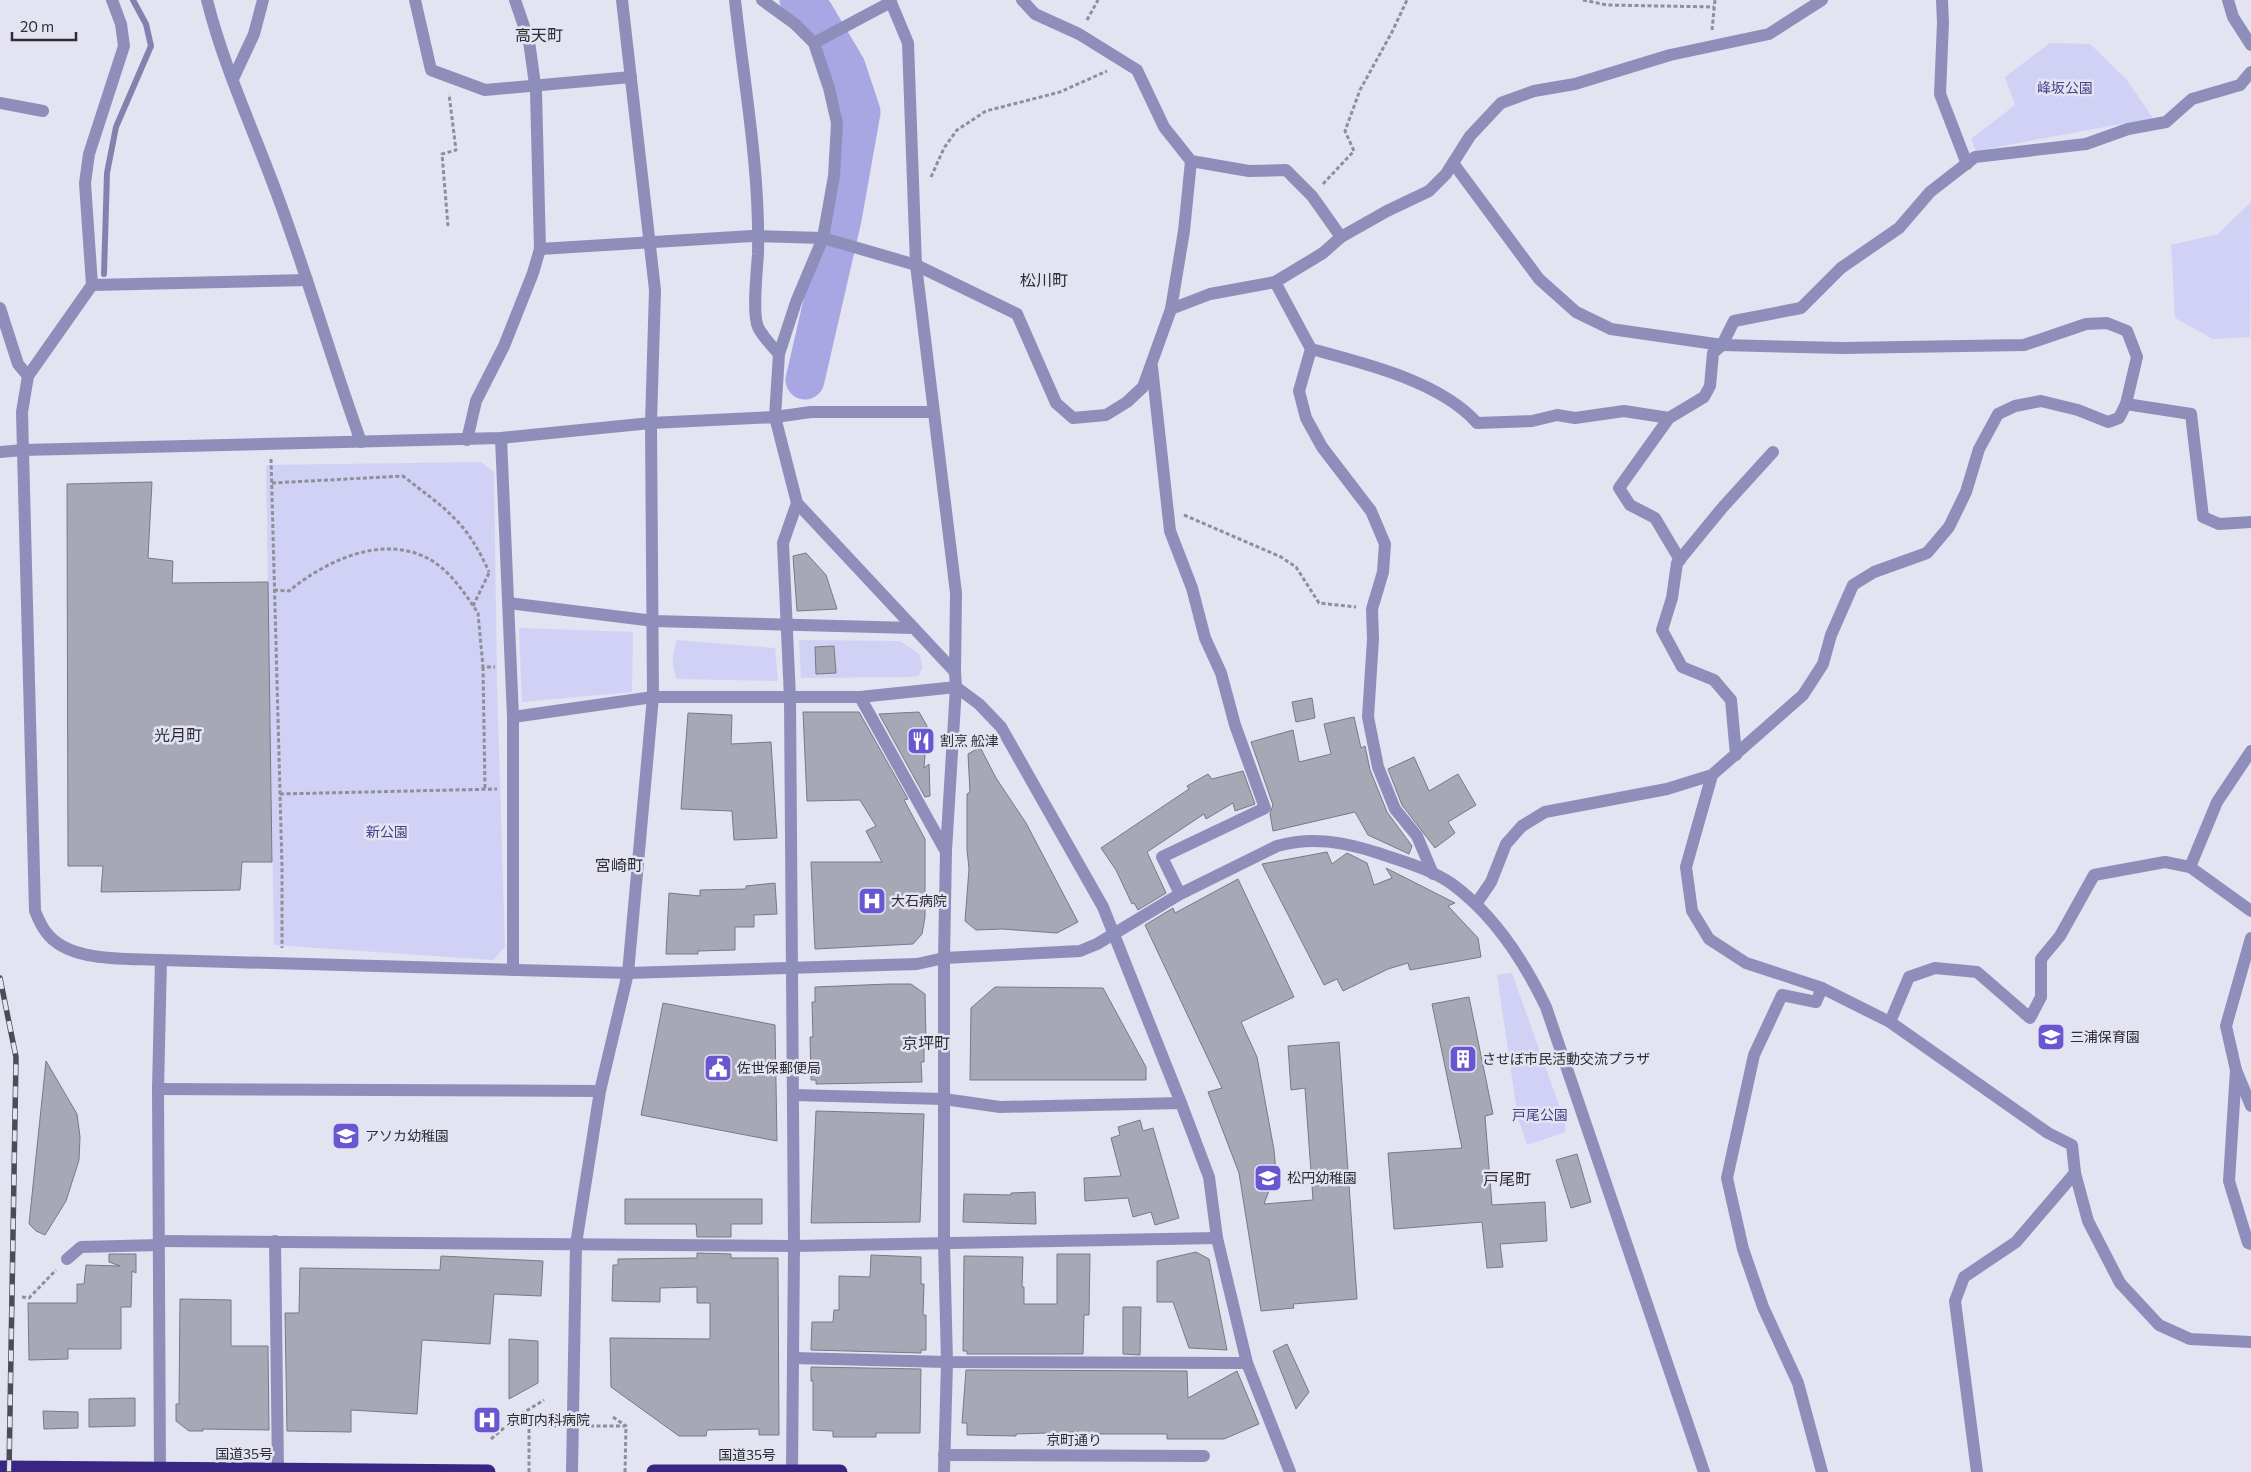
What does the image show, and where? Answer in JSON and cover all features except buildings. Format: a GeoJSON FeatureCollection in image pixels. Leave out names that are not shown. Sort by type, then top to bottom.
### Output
{"type":"FeatureCollection","features":[{"type":"Feature","properties":{"kind":"highway","name":"国道35号"},"geometry":{"type":"LineString","coordinates":[[0,1468],[160,1471],[488,1472]]}},
{"type":"Feature","properties":{"kind":"highway","name":"国道35号"},"geometry":{"type":"LineString","coordinates":[[654,1472],[840,1472]]}},
{"type":"Feature","properties":{"kind":"street"},"geometry":{"type":"LineString","coordinates":[[114,0],[121,24],[124,46],[89,154],[85,184],[92,285],[28,376],[22,412],[34,911],[46,933],[62,945],[84,955],[161,960],[628,973],[917,964],[944,958],[1080,951],[1180,894],[1277,846],[1294,841],[1316,840],[1363,849],[1433,874],[1450,883],[1476,904],[1527,969],[1546,1007],[1704,1472]]}},
{"type":"Feature","properties":{"kind":"street"},"geometry":{"type":"LineString","coordinates":[[207,0],[216,34],[278,197],[307,280],[330,356],[361,442]]}},
{"type":"Feature","properties":{"kind":"street"},"geometry":{"type":"LineString","coordinates":[[233,79],[254,34],[263,0]]}},
{"type":"Feature","properties":{"kind":"street"},"geometry":{"type":"LineString","coordinates":[[416,0],[431,70],[446,76],[486,90],[631,77]]}},
{"type":"Feature","properties":{"kind":"street"},"geometry":{"type":"LineString","coordinates":[[467,440],[476,400],[504,346],[533,274],[540,249],[535,85],[528,41],[515,0]]}},
{"type":"Feature","properties":{"kind":"street"},"geometry":{"type":"LineString","coordinates":[[572,1472],[576,1244],[600,1091],[628,973],[653,697],[654,621],[651,423],[655,290],[622,0]]}},
{"type":"Feature","properties":{"kind":"street"},"geometry":{"type":"LineString","coordinates":[[735,0],[752,141],[758,237],[756,313],[758,326],[779,354]]}},
{"type":"Feature","properties":{"kind":"street"},"geometry":{"type":"LineString","coordinates":[[762,0],[796,24],[814,43],[829,88],[837,123],[834,176],[823,238],[796,302],[779,354],[775,417],[797,503],[955,672]]}},
{"type":"Feature","properties":{"kind":"street"},"geometry":{"type":"LineString","coordinates":[[540,249],[758,237],[823,238],[852,246],[916,265],[982,299],[1017,314],[1056,403],[1062,411],[1073,418],[1106,415],[1128,402],[1143,387],[1171,308],[1184,232],[1190,161],[1164,127],[1137,70],[1079,34],[1035,14],[1022,0]]}},
{"type":"Feature","properties":{"kind":"street"},"geometry":{"type":"LineString","coordinates":[[1171,308],[1210,294],[1275,282],[1323,253],[1341,237],[1428,191],[1446,174],[1470,136],[1501,103],[1534,91],[1575,84],[1670,54],[1710,48],[1769,34],[1822,0]]}},
{"type":"Feature","properties":{"kind":"street"},"geometry":{"type":"LineString","coordinates":[[1942,0],[1943,24],[1940,94],[1967,164]]}},
{"type":"Feature","properties":{"kind":"street"},"geometry":{"type":"LineString","coordinates":[[2228,0],[2233,16],[2251,45]]}},
{"type":"Feature","properties":{"kind":"street"},"geometry":{"type":"LineString","coordinates":[[814,43],[891,1],[908,43],[916,265],[956,593],[956,687],[946,851],[944,958],[946,1362],[944,1472]]}},
{"type":"Feature","properties":{"kind":"street"},"geometry":{"type":"LineString","coordinates":[[1680,560],[1655,518],[1630,505],[1619,488],[1669,418],[1704,397],[1710,386],[1713,353],[1722,345],[1734,322],[1801,308],[1841,268],[1900,228],[1930,192],[1975,157],[2086,144],[2128,129],[2166,122],[2192,99],[2240,85],[2251,72]]}},
{"type":"Feature","properties":{"kind":"street"},"geometry":{"type":"LineString","coordinates":[[0,103],[43,111]]}},
{"type":"Feature","properties":{"kind":"street"},"geometry":{"type":"LineString","coordinates":[[1190,161],[1249,171],[1286,170],[1312,196],[1341,237]]}},
{"type":"Feature","properties":{"kind":"street"},"geometry":{"type":"LineString","coordinates":[[1453,163],[1539,279],[1576,312],[1611,328],[1722,345],[1843,348],[2024,345],[2086,324],[2107,323],[2127,331],[2137,357],[2126,404],[2119,418],[2108,422],[2078,410],[2041,401],[2015,406],[1998,414],[1979,449],[1966,492],[1949,527],[1926,553],[1874,572],[1853,585],[1831,635],[1823,664],[1803,695],[1712,775],[1667,789],[1545,812],[1522,826],[1506,844],[1491,882],[1476,904]]}},
{"type":"Feature","properties":{"kind":"street"},"geometry":{"type":"LineString","coordinates":[[92,285],[307,280]]}},
{"type":"Feature","properties":{"kind":"street"},"geometry":{"type":"LineString","coordinates":[[1275,282],[1311,349],[1300,392],[1306,418],[1322,447],[1371,511],[1385,544],[1383,572],[1372,609],[1373,639],[1368,717],[1378,767],[1395,809],[1417,836],[1433,874]]}},
{"type":"Feature","properties":{"kind":"street"},"geometry":{"type":"LineString","coordinates":[[0,308],[18,364],[28,376]]}},
{"type":"Feature","properties":{"kind":"street"},"geometry":{"type":"LineString","coordinates":[[1311,349],[1388,370],[1432,391],[1468,413],[1477,423],[1532,421],[1557,415],[1575,418],[1624,411],[1669,418]]}},
{"type":"Feature","properties":{"kind":"street"},"geometry":{"type":"LineString","coordinates":[[1152,364],[1170,531],[1192,588],[1205,638],[1221,673],[1235,725],[1265,808],[1162,857],[1180,894]]}},
{"type":"Feature","properties":{"kind":"street"},"geometry":{"type":"LineString","coordinates":[[2126,404],[2191,414],[2203,517],[2219,524],[2251,522]]}},
{"type":"Feature","properties":{"kind":"street"},"geometry":{"type":"LineString","coordinates":[[0,452],[467,440],[651,423],[775,417],[811,412],[933,412]]}},
{"type":"Feature","properties":{"kind":"street"},"geometry":{"type":"LineString","coordinates":[[501,438],[513,717],[513,970]]}},
{"type":"Feature","properties":{"kind":"street"},"geometry":{"type":"LineString","coordinates":[[1736,755],[1731,700],[1714,680],[1682,668],[1662,630],[1672,598],[1677,563],[1723,507],[1773,452]]}},
{"type":"Feature","properties":{"kind":"street"},"geometry":{"type":"LineString","coordinates":[[792,1471],[794,1246],[793,968],[790,698],[783,543],[797,503]]}},
{"type":"Feature","properties":{"kind":"street"},"geometry":{"type":"LineString","coordinates":[[508,603],[654,621],[913,628]]}},
{"type":"Feature","properties":{"kind":"street"},"geometry":{"type":"LineString","coordinates":[[513,717],[653,697],[860,697],[956,687],[979,704],[1001,727],[1103,908],[1209,1177],[1217,1238],[1247,1364],[1290,1472]]}},
{"type":"Feature","properties":{"kind":"street"},"geometry":{"type":"LineString","coordinates":[[860,697],[946,851]]}},
{"type":"Feature","properties":{"kind":"street"},"geometry":{"type":"LineString","coordinates":[[2190,866],[2217,802],[2251,751]]}},
{"type":"Feature","properties":{"kind":"street"},"geometry":{"type":"LineString","coordinates":[[1712,775],[1686,867],[1692,911],[1709,939],[1746,963],[1822,988],[1890,1022],[2048,1133],[2072,1145],[2075,1173],[2088,1221],[2120,1283],[2159,1325],[2190,1339],[2251,1342]]}},
{"type":"Feature","properties":{"kind":"street"},"geometry":{"type":"LineString","coordinates":[[1890,1022],[1909,977],[1935,968],[1977,972],[2030,1018],[2041,997],[2041,959],[2060,936],[2094,875],[2165,862],[2190,866],[2251,911]]}},
{"type":"Feature","properties":{"kind":"street"},"geometry":{"type":"LineString","coordinates":[[2251,938],[2226,1026],[2236,1070],[2251,1106]]}},
{"type":"Feature","properties":{"kind":"street"},"geometry":{"type":"LineString","coordinates":[[160,1471],[158,1089],[161,960]]}},
{"type":"Feature","properties":{"kind":"street"},"geometry":{"type":"LineString","coordinates":[[1822,988],[1816,1002],[1782,995],[1754,1055],[1727,1178],[1744,1250],[1763,1307],[1798,1383],[1822,1472]]}},
{"type":"Feature","properties":{"kind":"street"},"geometry":{"type":"LineString","coordinates":[[2236,1070],[2229,1181],[2248,1243],[2251,1244]]}},
{"type":"Feature","properties":{"kind":"street"},"geometry":{"type":"LineString","coordinates":[[158,1089],[600,1091]]}},
{"type":"Feature","properties":{"kind":"street"},"geometry":{"type":"LineString","coordinates":[[793,1095],[944,1099],[1000,1107],[1181,1103]]}},
{"type":"Feature","properties":{"kind":"street"},"geometry":{"type":"LineString","coordinates":[[1977,1472],[1955,1301],[1964,1277],[2016,1242],[2075,1173]]}},
{"type":"Feature","properties":{"kind":"street"},"geometry":{"type":"LineString","coordinates":[[67,1259],[81,1247],[159,1243],[275,1241],[794,1246],[1217,1238]]}},
{"type":"Feature","properties":{"kind":"street"},"geometry":{"type":"LineString","coordinates":[[275,1241],[278,1470]]}},
{"type":"Feature","properties":{"kind":"street"},"geometry":{"type":"LineString","coordinates":[[793,1358],[946,1362],[1247,1364]]}},
{"type":"Feature","properties":{"kind":"street","name":"京町通り"},"geometry":{"type":"LineString","coordinates":[[944,1455],[1204,1456]]}},
{"type":"Feature","properties":{"kind":"path"},"geometry":{"type":"LineString","coordinates":[[1079,34],[1098,0]]}},
{"type":"Feature","properties":{"kind":"path"},"geometry":{"type":"LineString","coordinates":[[1312,196],[1354,151],[1345,132],[1360,90],[1407,0]]}},
{"type":"Feature","properties":{"kind":"path"},"geometry":{"type":"LineString","coordinates":[[1583,0],[1607,6],[1714,7]]}},
{"type":"Feature","properties":{"kind":"path"},"geometry":{"type":"LineString","coordinates":[[1710,48],[1715,0]]}},
{"type":"Feature","properties":{"kind":"path"},"geometry":{"type":"LineString","coordinates":[[929,181],[944,148],[957,130],[986,111],[1060,92],[1112,69]]}},
{"type":"Feature","properties":{"kind":"path"},"geometry":{"type":"LineString","coordinates":[[446,76],[456,150],[442,154],[448,226]]}},
{"type":"Feature","properties":{"kind":"path"},"geometry":{"type":"LineString","coordinates":[[271,446],[280,794],[281,963]]}},
{"type":"Feature","properties":{"kind":"path"},"geometry":{"type":"LineString","coordinates":[[272,482],[403,476],[460,521],[477,545],[490,572]]}},
{"type":"Feature","properties":{"kind":"path"},"geometry":{"type":"LineString","coordinates":[[1177,512],[1281,558],[1296,567],[1319,603],[1372,609]]}},
{"type":"Feature","properties":{"kind":"path"},"geometry":{"type":"LineString","coordinates":[[274,590],[289,591],[305,577],[339,559],[382,550],[402,550],[424,556],[448,574],[478,614],[483,668],[485,789]]}},
{"type":"Feature","properties":{"kind":"path"},"geometry":{"type":"LineString","coordinates":[[490,572],[507,573]]}},
{"type":"Feature","properties":{"kind":"path"},"geometry":{"type":"LineString","coordinates":[[473,607],[490,572]]}},
{"type":"Feature","properties":{"kind":"path"},"geometry":{"type":"LineString","coordinates":[[483,668],[511,666]]}},
{"type":"Feature","properties":{"kind":"path"},"geometry":{"type":"LineString","coordinates":[[280,794],[513,788]]}},
{"type":"Feature","properties":{"kind":"path"},"geometry":{"type":"LineString","coordinates":[[22,1297],[29,1298],[67,1259]]}},
{"type":"Feature","properties":{"kind":"path"},"geometry":{"type":"LineString","coordinates":[[491,1439],[518,1416],[544,1400]]}},
{"type":"Feature","properties":{"kind":"path"},"geometry":{"type":"LineString","coordinates":[[518,1416],[529,1426]]}},
{"type":"Feature","properties":{"kind":"path"},"geometry":{"type":"LineString","coordinates":[[612,1417],[626,1426]]}},
{"type":"Feature","properties":{"kind":"green space","name":"峰坂公園"},"geometry":{"type":"Polygon","coordinates":[[[2050,43],[2090,44],[2126,79],[2153,118],[1976,151],[1971,139],[2015,105],[2005,77],[2050,43]]]}},
{"type":"Feature","properties":{"kind":"green space"},"geometry":{"type":"Polygon","coordinates":[[[2251,202],[2250,337],[2213,339],[2175,318],[2171,245],[2218,234],[2251,202]]]}},
{"type":"Feature","properties":{"kind":"green space","name":"新公園"},"geometry":{"type":"Polygon","coordinates":[[[481,462],[494,472],[497,684],[505,947],[493,960],[274,945],[266,465],[481,462]]]}},
{"type":"Feature","properties":{"kind":"green space"},"geometry":{"type":"Polygon","coordinates":[[[519,628],[633,632],[632,692],[522,702],[519,628]]]}},
{"type":"Feature","properties":{"kind":"green space"},"geometry":{"type":"Polygon","coordinates":[[[677,640],[775,648],[778,681],[677,679],[673,660],[677,640]]]}},
{"type":"Feature","properties":{"kind":"green space"},"geometry":{"type":"Polygon","coordinates":[[[799,640],[900,641],[919,654],[923,667],[918,676],[910,677],[801,678],[799,640]]]}},
{"type":"Feature","properties":{"kind":"green space","name":"戸尾公園"},"geometry":{"type":"Polygon","coordinates":[[[1512,973],[1565,1122],[1566,1132],[1527,1145],[1518,1118],[1497,975],[1512,973]]]}},
{"type":"Feature","properties":{"kind":"waterway"},"geometry":{"type":"LineString","coordinates":[[104,274],[107,173],[116,127],[151,46],[146,24],[133,0]]}},
{"type":"Feature","properties":{"kind":"waterway"},"geometry":{"type":"LineString","coordinates":[[799,0],[814,13],[846,67],[861,112],[842,219],[805,380]]}},
{"type":"Feature","properties":{"kind":"railway"},"geometry":{"type":"LineString","coordinates":[[0,978],[16,1057],[9,1472]]}},
{"type":"Feature","properties":{"kind":"place","name":"割烹 舩津"},"geometry":{"type":"Point","coordinates":[921,741]}},
{"type":"Feature","properties":{"kind":"place","name":"大石病院"},"geometry":{"type":"Point","coordinates":[872,901]}},
{"type":"Feature","properties":{"kind":"place","name":"三浦保育園"},"geometry":{"type":"Point","coordinates":[2051,1037]}},
{"type":"Feature","properties":{"kind":"place","name":"させぼ市民活動交流プラザ"},"geometry":{"type":"Point","coordinates":[1463,1059]}},
{"type":"Feature","properties":{"kind":"place","name":"佐世保郵便局"},"geometry":{"type":"Point","coordinates":[718,1068]}},
{"type":"Feature","properties":{"kind":"place","name":"アソカ幼稚園"},"geometry":{"type":"Point","coordinates":[346,1136]}},
{"type":"Feature","properties":{"kind":"place","name":"松円幼稚園"},"geometry":{"type":"Point","coordinates":[1268,1178]}},
{"type":"Feature","properties":{"kind":"place","name":"京町内科病院"},"geometry":{"type":"Point","coordinates":[487,1420]}},
{"type":"Feature","properties":{"kind":"district","name":"高天町"},"geometry":{"type":"Point","coordinates":[539,35]}},
{"type":"Feature","properties":{"kind":"district","name":"松川町"},"geometry":{"type":"Point","coordinates":[1044,280]}},
{"type":"Feature","properties":{"kind":"district","name":"光月町"},"geometry":{"type":"Point","coordinates":[178,735]}},
{"type":"Feature","properties":{"kind":"district","name":"宮崎町"},"geometry":{"type":"Point","coordinates":[619,865]}},
{"type":"Feature","properties":{"kind":"district","name":"京坪町"},"geometry":{"type":"Point","coordinates":[926,1043]}},
{"type":"Feature","properties":{"kind":"district","name":"戸尾町"},"geometry":{"type":"Point","coordinates":[1507,1179]}}]}
